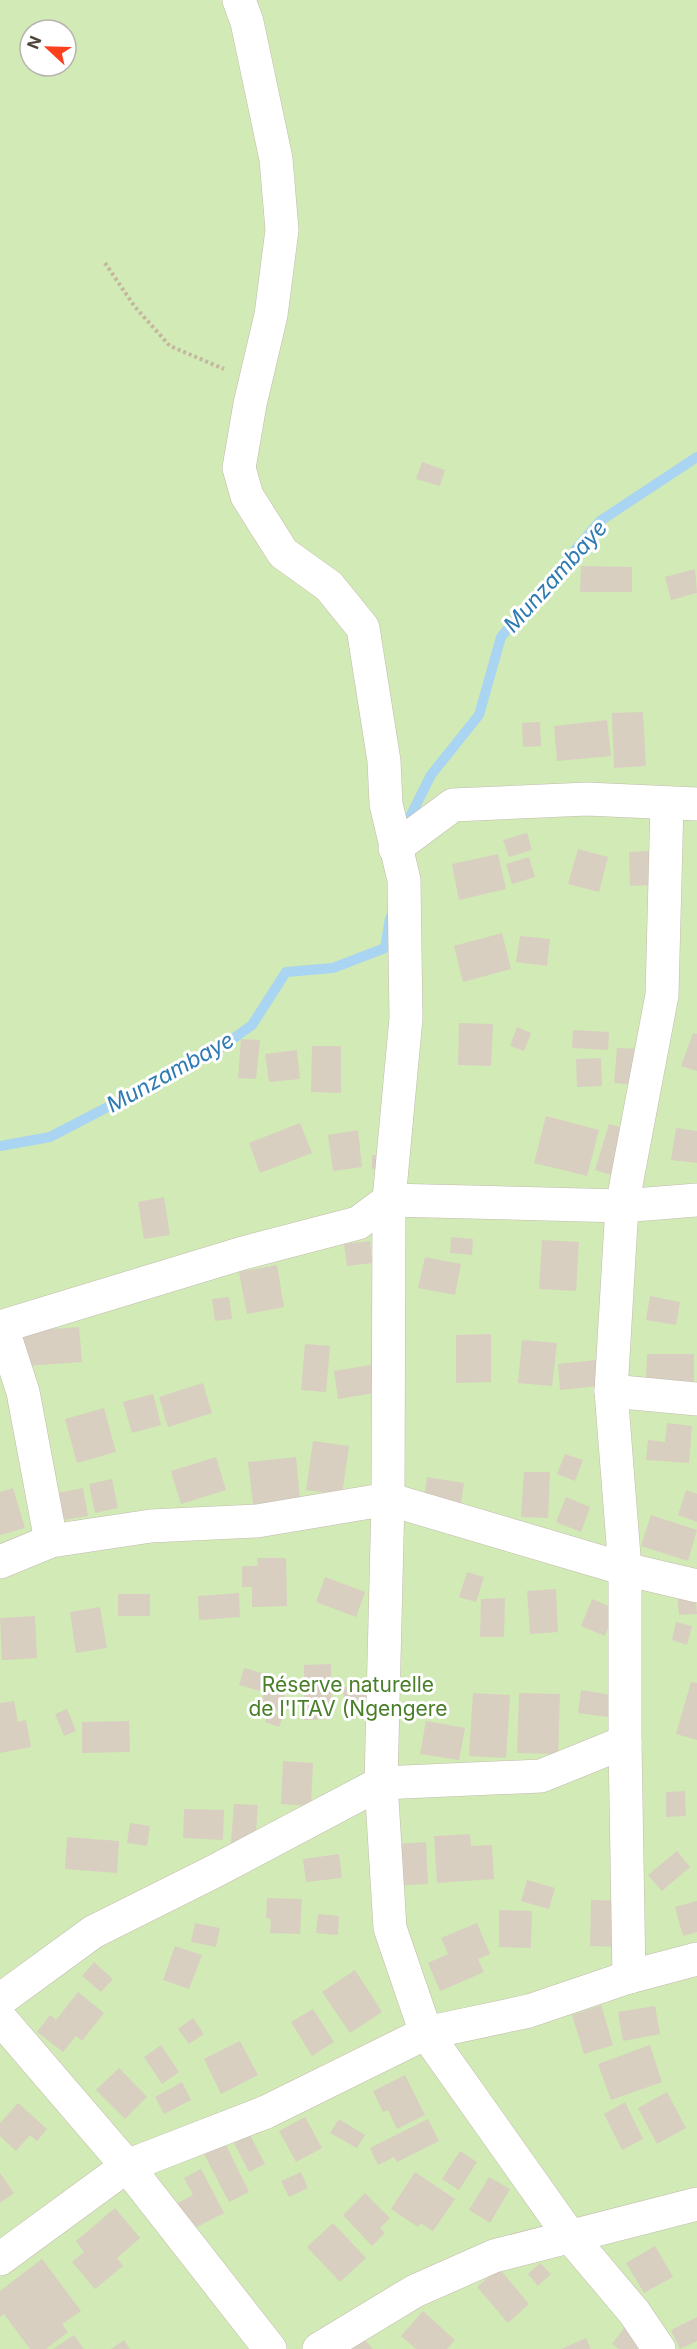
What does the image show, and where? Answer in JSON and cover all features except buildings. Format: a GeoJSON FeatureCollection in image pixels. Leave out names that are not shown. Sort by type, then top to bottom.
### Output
{"type":"FeatureCollection","features":[{"type":"Feature","properties":{"kind":"street"},"geometry":{"type":"LineString","coordinates":[[239,0],[247,22],[276,159],[282,230],[271,315],[239,468],[247,496],[283,553],[329,586],[363,628],[384,761],[386,804],[404,880],[406,1018],[388,1200],[388,1499],[381,1783],[390,1928],[426,2033],[569,2235],[633,2312],[659,2349]]}},
{"type":"Feature","properties":{"kind":"street"},"geometry":{"type":"LineString","coordinates":[[395,848],[453,805],[587,800],[682,803],[662,995],[622,1206],[611,1391],[625,1569],[629,1977]]}},
{"type":"Feature","properties":{"kind":"street"},"geometry":{"type":"LineString","coordinates":[[51,1541],[23,1392],[1,1327],[243,1254],[358,1223],[388,1200],[622,1206],[697,1200]]}},
{"type":"Feature","properties":{"kind":"street"},"geometry":{"type":"LineString","coordinates":[[611,1391],[697,1400]]}},
{"type":"Feature","properties":{"kind":"street"},"geometry":{"type":"LineString","coordinates":[[0,1562],[51,1541],[151,1526],[257,1521],[388,1499],[625,1569],[697,1586]]}},
{"type":"Feature","properties":{"kind":"street"},"geometry":{"type":"LineString","coordinates":[[0,2000],[93,1932],[213,1872],[381,1783],[541,1776],[625,1742]]}},
{"type":"Feature","properties":{"kind":"street"},"geometry":{"type":"LineString","coordinates":[[0,2259],[127,2166],[266,2112],[426,2033],[528,2011],[629,1977],[697,1959]]}},
{"type":"Feature","properties":{"kind":"street"},"geometry":{"type":"LineString","coordinates":[[0,2018],[127,2166],[270,2349]]}},
{"type":"Feature","properties":{"kind":"street"},"geometry":{"type":"LineString","coordinates":[[319,2349],[425,2286],[494,2256],[697,2204]]}},
{"type":"Feature","properties":{"kind":"path"},"geometry":{"type":"LineString","coordinates":[[105,263],[135,307],[170,346],[210,364],[256,379]]}},
{"type":"Feature","properties":{"kind":"green space","name":"Réserve naturelle de l'ITAV (Ngengere"},"geometry":{"type":"Polygon","coordinates":[[[0,0],[697,0],[697,2349],[0,2349],[0,0]]]}},
{"type":"Feature","properties":{"kind":"waterway","name":"Munzambaye"},"geometry":{"type":"LineString","coordinates":[[405,827],[431,775],[479,715],[501,637],[600,521],[697,457]]}},
{"type":"Feature","properties":{"kind":"waterway","name":"Munzambaye"},"geometry":{"type":"LineString","coordinates":[[0,1146],[50,1137],[219,1049],[252,1025],[286,972],[333,968],[385,948],[390,918]]}}]}
